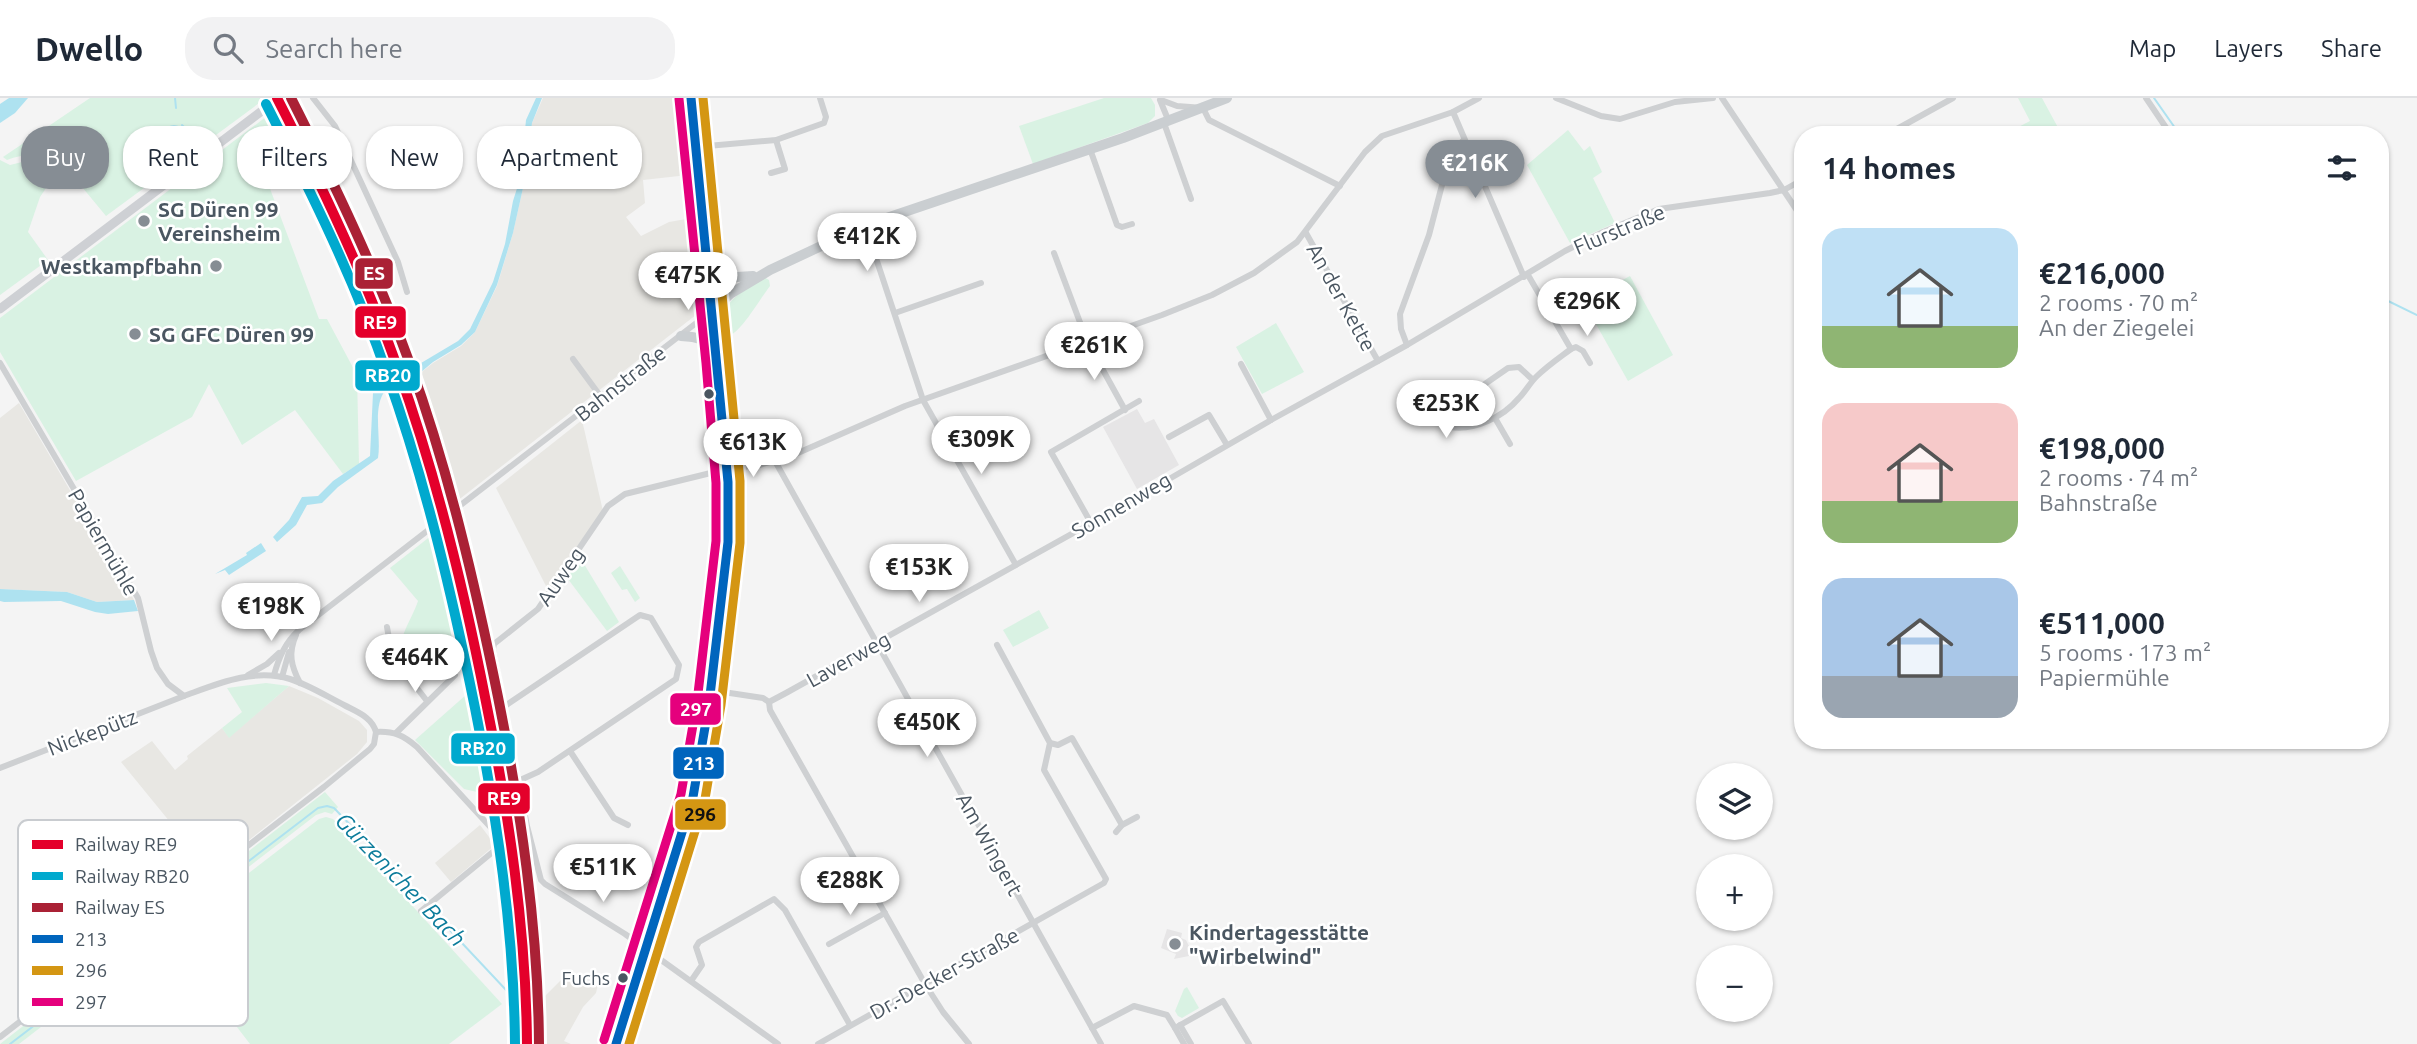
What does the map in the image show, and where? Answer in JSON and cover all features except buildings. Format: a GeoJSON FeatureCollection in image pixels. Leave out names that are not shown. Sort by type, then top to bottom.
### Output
{"type":"FeatureCollection","features":[{"type":"Feature","properties":{"kind":"main road"},"geometry":{"type":"LineString","coordinates":[[0,310],[279,98]]}},
{"type":"Feature","properties":{"kind":"main road"},"geometry":{"type":"LineString","coordinates":[[616,1044],[693,797],[710,690],[728,542],[727,469],[691,98]]}},
{"type":"Feature","properties":{"kind":"main road","name":"Bahnstraße"},"geometry":{"type":"LineString","coordinates":[[713,310],[725,298],[760,275],[865,225],[1090,149],[1227,98]]}},
{"type":"Feature","properties":{"kind":"main road"},"geometry":{"type":"LineString","coordinates":[[708,262],[713,272],[721,278],[760,275]]}},
{"type":"Feature","properties":{"kind":"main road"},"geometry":{"type":"LineString","coordinates":[[681,336],[701,338],[709,343],[717,354]]}},
{"type":"Feature","properties":{"kind":"street"},"geometry":{"type":"LineString","coordinates":[[313,98],[335,126],[398,262],[407,292]]}},
{"type":"Feature","properties":{"kind":"street"},"geometry":{"type":"LineString","coordinates":[[696,147],[776,140],[824,123],[827,117],[820,98]]}},
{"type":"Feature","properties":{"kind":"street"},"geometry":{"type":"LineString","coordinates":[[727,469],[775,461],[923,400],[1212,295],[1254,273],[1306,233],[1365,152],[1382,136],[1453,112],[1479,98]]}},
{"type":"Feature","properties":{"kind":"street"},"geometry":{"type":"LineString","coordinates":[[1556,98],[1601,116],[1620,119],[1674,100],[1713,98]]}},
{"type":"Feature","properties":{"kind":"street"},"geometry":{"type":"LineString","coordinates":[[1722,98],[1794,206]]}},
{"type":"Feature","properties":{"kind":"street"},"geometry":{"type":"LineString","coordinates":[[1902,126],[1953,98]]}},
{"type":"Feature","properties":{"kind":"street"},"geometry":{"type":"LineString","coordinates":[[2146,98],[2165,126]]}},
{"type":"Feature","properties":{"kind":"street"},"geometry":{"type":"LineString","coordinates":[[1160,99],[1177,106],[1203,108],[1209,120],[1340,186]]}},
{"type":"Feature","properties":{"kind":"street"},"geometry":{"type":"LineString","coordinates":[[1160,99],[1191,199]]}},
{"type":"Feature","properties":{"kind":"street"},"geometry":{"type":"LineString","coordinates":[[1453,112],[1526,276],[1571,349]]}},
{"type":"Feature","properties":{"kind":"street"},"geometry":{"type":"LineString","coordinates":[[771,173],[785,169],[776,140]]}},
{"type":"Feature","properties":{"kind":"street"},"geometry":{"type":"LineString","coordinates":[[1407,345],[1401,330],[1400,314],[1432,225],[1449,158],[1455,148],[1464,141]]}},
{"type":"Feature","properties":{"kind":"street"},"geometry":{"type":"LineString","coordinates":[[1090,149],[1117,225],[1122,227],[1132,223]]}},
{"type":"Feature","properties":{"kind":"street","name":"Flurstraße"},"geometry":{"type":"LineString","coordinates":[[1378,362],[1565,251],[1602,232],[1659,209],[1784,190],[1794,184]]}},
{"type":"Feature","properties":{"kind":"street"},"geometry":{"type":"LineString","coordinates":[[865,225],[923,400],[1016,565]]}},
{"type":"Feature","properties":{"kind":"street","name":"An der Kette"},"geometry":{"type":"LineString","coordinates":[[1306,233],[1378,362]]}},
{"type":"Feature","properties":{"kind":"street"},"geometry":{"type":"LineString","coordinates":[[1055,253],[1087,341],[1125,410]]}},
{"type":"Feature","properties":{"kind":"street"},"geometry":{"type":"LineString","coordinates":[[895,313],[981,283]]}},
{"type":"Feature","properties":{"kind":"street","name":"Bahnstraße"},"geometry":{"type":"LineString","coordinates":[[278,676],[284,649],[289,639],[299,630],[713,310]]}},
{"type":"Feature","properties":{"kind":"street"},"geometry":{"type":"LineString","coordinates":[[1533,380],[1524,369],[1513,366],[1482,386],[1452,400],[1446,406],[1447,422],[1450,427],[1467,427],[1495,418],[1518,400],[1533,380],[1571,349],[1576,347],[1583,351],[1590,363]]}},
{"type":"Feature","properties":{"kind":"street"},"geometry":{"type":"LineString","coordinates":[[573,359],[601,397]]}},
{"type":"Feature","properties":{"kind":"street","name":"Sonnenweg"},"geometry":{"type":"LineString","coordinates":[[1016,565],[1378,362]]}},
{"type":"Feature","properties":{"kind":"street","name":"Papiermühle"},"geometry":{"type":"LineString","coordinates":[[0,363],[138,598],[157,668],[168,684],[184,696]]}},
{"type":"Feature","properties":{"kind":"street"},"geometry":{"type":"LineString","coordinates":[[1241,364],[1271,420]]}},
{"type":"Feature","properties":{"kind":"street"},"geometry":{"type":"LineString","coordinates":[[1091,523],[1051,452],[1139,401]]}},
{"type":"Feature","properties":{"kind":"street","name":"Sonnenweg"},"geometry":{"type":"LineString","coordinates":[[1169,437],[1209,415],[1227,445]]}},
{"type":"Feature","properties":{"kind":"street"},"geometry":{"type":"LineString","coordinates":[[1495,418],[1510,444]]}},
{"type":"Feature","properties":{"kind":"street","name":"Am Wingert"},"geometry":{"type":"LineString","coordinates":[[775,461],[1101,1044]]}},
{"type":"Feature","properties":{"kind":"street","name":"Auweg"},"geometry":{"type":"LineString","coordinates":[[645,949],[541,880],[493,649],[494,644],[538,608],[608,506],[625,494],[727,469]]}},
{"type":"Feature","properties":{"kind":"street","name":"Laverweg"},"geometry":{"type":"LineString","coordinates":[[769,702],[1016,565]]}},
{"type":"Feature","properties":{"kind":"street"},"geometry":{"type":"LineString","coordinates":[[505,706],[636,616],[648,616],[680,665],[679,676],[570,751],[519,781]]}},
{"type":"Feature","properties":{"kind":"street"},"geometry":{"type":"LineString","coordinates":[[387,627],[392,656],[427,702]]}},
{"type":"Feature","properties":{"kind":"street","name":"Bahnstraße"},"geometry":{"type":"LineString","coordinates":[[278,676],[299,630]]}},
{"type":"Feature","properties":{"kind":"street"},"geometry":{"type":"LineString","coordinates":[[293,642],[291,662],[300,683]]}},
{"type":"Feature","properties":{"kind":"street"},"geometry":{"type":"LineString","coordinates":[[997,645],[1050,743],[1058,745],[1072,738],[1122,825]]}},
{"type":"Feature","properties":{"kind":"street","name":"Bahnstraße"},"geometry":{"type":"LineString","coordinates":[[243,677],[267,664],[284,649]]}},
{"type":"Feature","properties":{"kind":"street"},"geometry":{"type":"LineString","coordinates":[[396,733],[454,675]]}},
{"type":"Feature","properties":{"kind":"street"},"geometry":{"type":"LineString","coordinates":[[184,696],[243,677],[278,676],[300,683],[365,716],[374,725],[376,732],[374,744],[370,749],[248,846]]}},
{"type":"Feature","properties":{"kind":"street"},"geometry":{"type":"LineString","coordinates":[[710,690],[763,698],[769,702],[770,710],[925,984],[969,1044]]}},
{"type":"Feature","properties":{"kind":"street","name":"Nickepütz"},"geometry":{"type":"LineString","coordinates":[[0,768],[184,696]]}},
{"type":"Feature","properties":{"kind":"street"},"geometry":{"type":"LineString","coordinates":[[376,732],[396,733],[417,747],[500,840],[500,846],[422,910]]}},
{"type":"Feature","properties":{"kind":"street","name":"Dr.-Decker-Straße"},"geometry":{"type":"LineString","coordinates":[[818,1044],[1101,885],[1106,879],[1044,770],[1050,743]]}},
{"type":"Feature","properties":{"kind":"street"},"geometry":{"type":"LineString","coordinates":[[570,751],[614,818],[628,825]]}},
{"type":"Feature","properties":{"kind":"street"},"geometry":{"type":"LineString","coordinates":[[1116,832],[1122,825],[1137,817]]}},
{"type":"Feature","properties":{"kind":"street"},"geometry":{"type":"LineString","coordinates":[[691,981],[702,965],[696,947],[699,942],[774,899],[785,910],[850,1025]]}},
{"type":"Feature","properties":{"kind":"street"},"geometry":{"type":"LineString","coordinates":[[829,944],[885,913]]}},
{"type":"Feature","properties":{"kind":"street"},"geometry":{"type":"LineString","coordinates":[[645,949],[778,1044]]}},
{"type":"Feature","properties":{"kind":"street"},"geometry":{"type":"LineString","coordinates":[[1178,1026],[1223,1001],[1249,1044]]}},
{"type":"Feature","properties":{"kind":"street"},"geometry":{"type":"LineString","coordinates":[[1092,1028],[1134,1006],[1167,1015],[1191,1044]]}},
{"type":"Feature","properties":{"kind":"street"},"geometry":{"type":"LineString","coordinates":[[0,1037],[18,1023]]}},
{"type":"Feature","properties":{"kind":"street"},"geometry":{"type":"LineString","coordinates":[[1178,1026],[1184,1044]]}},
{"type":"Feature","properties":{"kind":"shaded area"},"geometry":{"type":"Polygon","coordinates":[[[543,98],[681,98],[688,175],[643,180],[645,203],[626,217],[641,236],[669,222],[692,218],[701,311],[452,505],[413,379],[461,346],[475,332],[497,286],[523,189],[642,189],[642,126],[531,126],[543,98]]]}},
{"type":"Feature","properties":{"kind":"shaded area"},"geometry":{"type":"Polygon","coordinates":[[[19,403],[134,600],[97,602],[67,592],[0,589],[0,418],[19,403]]]}},
{"type":"Feature","properties":{"kind":"shaded area"},"geometry":{"type":"Polygon","coordinates":[[[1137,409],[1145,423],[1154,419],[1179,465],[1137,489],[1103,427],[1137,409]]]}},
{"type":"Feature","properties":{"kind":"shaded area"},"geometry":{"type":"Polygon","coordinates":[[[582,420],[603,511],[547,588],[496,488],[582,420]]]}},
{"type":"Feature","properties":{"kind":"shaded area"},"geometry":{"type":"Polygon","coordinates":[[[289,686],[318,698],[359,721],[367,730],[367,742],[357,754],[248,841],[248,820],[168,820],[121,762],[152,741],[175,770],[188,759],[187,756],[222,728],[229,737],[289,686]]]}},
{"type":"Feature","properties":{"kind":"shaded area"},"geometry":{"type":"Polygon","coordinates":[[[480,825],[495,845],[451,882],[435,863],[480,825]]]}},
{"type":"Feature","properties":{"kind":"shaded area","name":"Kindertagesstätte \"Wirbelwind\""},"geometry":{"type":"Polygon","coordinates":[[[1167,929],[1182,933],[1181,938],[1186,940],[1190,948],[1189,956],[1174,959],[1176,954],[1161,948],[1167,929]]]}},
{"type":"Feature","properties":{"kind":"shaded area"},"geometry":{"type":"Polygon","coordinates":[[[570,971],[579,980],[598,984],[596,993],[583,1007],[564,1041],[571,1044],[536,1044],[535,1006],[570,971]]]}},
{"type":"Feature","properties":{"kind":"green space"},"geometry":{"type":"Polygon","coordinates":[[[90,98],[266,98],[223,130],[223,126],[123,126],[123,189],[143,189],[106,216],[84,189],[109,189],[109,126],[49,126],[90,98]]]}},
{"type":"Feature","properties":{"kind":"green space"},"geometry":{"type":"Polygon","coordinates":[[[1104,98],[1151,98],[1155,105],[1155,116],[1148,123],[1033,164],[1019,126],[1104,98]]]}},
{"type":"Feature","properties":{"kind":"green space"},"geometry":{"type":"Polygon","coordinates":[[[2018,98],[2042,98],[2057,126],[2020,126],[2030,121],[2018,98]]]}},
{"type":"Feature","properties":{"kind":"green space","name":"SG GFC Düren 99"},"geometry":{"type":"Polygon","coordinates":[[[275,110],[283,126],[254,126],[275,110]]]}},
{"type":"Feature","properties":{"kind":"green space"},"geometry":{"type":"Polygon","coordinates":[[[1568,130],[1584,151],[1590,146],[1602,172],[1593,178],[1615,223],[1570,243],[1527,165],[1568,130]]]}},
{"type":"Feature","properties":{"kind":"green space","name":"SG GFC Düren 99"},"geometry":{"type":"Polygon","coordinates":[[[237,139],[237,189],[270,189],[319,319],[327,319],[357,375],[359,464],[343,474],[295,410],[242,445],[209,384],[192,417],[76,481],[0,352],[0,318],[171,189],[223,189],[223,149],[237,139]]]}},
{"type":"Feature","properties":{"kind":"green space"},"geometry":{"type":"Polygon","coordinates":[[[21,145],[21,156],[7,160],[3,157],[21,145]]]}},
{"type":"Feature","properties":{"kind":"green space"},"geometry":{"type":"Polygon","coordinates":[[[0,160],[10,165],[21,162],[21,189],[45,189],[28,232],[48,260],[0,295],[0,160]]]}},
{"type":"Feature","properties":{"kind":"green space"},"geometry":{"type":"Polygon","coordinates":[[[1630,276],[1673,355],[1628,381],[1583,301],[1630,276]]]}},
{"type":"Feature","properties":{"kind":"green space"},"geometry":{"type":"Polygon","coordinates":[[[764,277],[769,280],[770,286],[744,323],[726,338],[728,306],[737,295],[764,277]]]}},
{"type":"Feature","properties":{"kind":"green space"},"geometry":{"type":"Polygon","coordinates":[[[1276,323],[1304,372],[1262,394],[1236,347],[1276,323]]]}},
{"type":"Feature","properties":{"kind":"green space"},"geometry":{"type":"Polygon","coordinates":[[[441,528],[475,654],[503,814],[495,815],[477,792],[464,789],[415,740],[475,687],[458,668],[446,680],[420,647],[401,661],[401,645],[418,601],[390,568],[441,528]]]}},
{"type":"Feature","properties":{"kind":"green space"},"geometry":{"type":"Polygon","coordinates":[[[578,554],[619,622],[607,631],[565,575],[578,554]]]}},
{"type":"Feature","properties":{"kind":"green space"},"geometry":{"type":"Polygon","coordinates":[[[620,566],[640,598],[635,602],[627,589],[622,590],[611,573],[620,566]]]}},
{"type":"Feature","properties":{"kind":"green space"},"geometry":{"type":"Polygon","coordinates":[[[1039,610],[1049,628],[1013,647],[1003,630],[1039,610]]]}},
{"type":"Feature","properties":{"kind":"green space"},"geometry":{"type":"Polygon","coordinates":[[[266,683],[289,686],[229,738],[222,728],[242,712],[227,688],[266,683]]]}},
{"type":"Feature","properties":{"kind":"green space"},"geometry":{"type":"Polygon","coordinates":[[[325,792],[338,807],[332,814],[325,812],[316,815],[248,867],[248,852],[325,792]]]}},
{"type":"Feature","properties":{"kind":"green space"},"geometry":{"type":"Polygon","coordinates":[[[319,819],[333,819],[502,1004],[449,1044],[250,1044],[236,1026],[248,1026],[248,874],[319,819]]]}},
{"type":"Feature","properties":{"kind":"green space"},"geometry":{"type":"Polygon","coordinates":[[[1187,987],[1199,1008],[1182,1018],[1175,1011],[1187,987]]]}},
{"type":"Feature","properties":{"kind":"green space"},"geometry":{"type":"Polygon","coordinates":[[[23,1026],[42,1026],[19,1044],[0,1044],[23,1026]]]}},
{"type":"Feature","properties":{"kind":"water"},"geometry":{"type":"Polygon","coordinates":[[[9,98],[28,98],[15,113],[0,123],[0,104],[9,98]]]}},
{"type":"Feature","properties":{"kind":"water"},"geometry":{"type":"Polygon","coordinates":[[[536,98],[542,98],[532,126],[525,126],[536,98]]]}},
{"type":"Feature","properties":{"kind":"water"},"geometry":{"type":"Polygon","coordinates":[[[517,189],[523,189],[497,285],[475,332],[414,378],[411,369],[458,341],[470,329],[493,282],[505,244],[517,189]]]}},
{"type":"Feature","properties":{"kind":"water"},"geometry":{"type":"Polygon","coordinates":[[[389,373],[393,384],[381,398],[379,407],[378,458],[338,487],[322,503],[307,505],[296,525],[277,542],[273,537],[289,520],[302,497],[318,496],[333,481],[370,456],[373,393],[389,373]]]}},
{"type":"Feature","properties":{"kind":"water"},"geometry":{"type":"Polygon","coordinates":[[[261,543],[266,551],[229,575],[225,570],[215,574],[247,555],[246,553],[261,543]]]}},
{"type":"Feature","properties":{"kind":"water"},"geometry":{"type":"Polygon","coordinates":[[[0,589],[67,592],[97,602],[134,600],[138,611],[108,614],[61,601],[4,602],[0,601],[0,589]]]}},
{"type":"Feature","properties":{"kind":"waterway"},"geometry":{"type":"LineString","coordinates":[[175,98],[176,108]]}},
{"type":"Feature","properties":{"kind":"waterway"},"geometry":{"type":"LineString","coordinates":[[2154,98],[2174,126]]}},
{"type":"Feature","properties":{"kind":"waterway"},"geometry":{"type":"LineString","coordinates":[[2389,301],[2417,315]]}},
{"type":"Feature","properties":{"kind":"waterway","name":"Gürzenicher Bach"},"geometry":{"type":"LineString","coordinates":[[248,862],[318,808],[327,806],[334,808],[426,904]]}},
{"type":"Feature","properties":{"kind":"waterway","name":"Gürzenicher Bach"},"geometry":{"type":"LineString","coordinates":[[430,909],[507,991],[512,1012],[513,1044]]}},
{"type":"Feature","properties":{"kind":"waterway","name":"Gürzenicher Bach"},"geometry":{"type":"LineString","coordinates":[[10,1044],[33,1026]]}},
{"type":"Feature","properties":{"kind":"rail line","name":"RE9"},"geometry":{"type":"LineString","coordinates":[[277,98],[342,232],[385,334],[425,451],[459,575],[478,660],[509,829],[520,915],[527,1044]]}},
{"type":"Feature","properties":{"kind":"rail line","name":"ES"},"geometry":{"type":"LineString","coordinates":[[291,98],[324,163],[384,296],[424,405],[460,529],[498,697],[521,826],[532,913],[539,1044]]}},
{"type":"Feature","properties":{"kind":"rail line","name":"RB20"},"geometry":{"type":"LineString","coordinates":[[266,104],[361,305],[401,415],[437,540],[475,708],[497,833],[508,917],[515,1044]]}},
{"type":"Feature","properties":{"kind":"transit line","name":"213"},"geometry":{"type":"LineString","coordinates":[[616,1044],[693,797],[709,704],[728,542],[728,482],[691,98]]}},
{"type":"Feature","properties":{"kind":"transit line","name":"296"},"geometry":{"type":"LineString","coordinates":[[629,1044],[705,799],[721,705],[740,543],[740,481],[703,98]]}},
{"type":"Feature","properties":{"kind":"transit line","name":"297"},"geometry":{"type":"LineString","coordinates":[[604,1040],[681,794],[697,702],[716,541],[716,483],[706,363],[679,99]]}},
{"type":"Feature","properties":{"kind":"place","name":"SG Düren 99 Vereinsheim"},"geometry":{"type":"Point","coordinates":[144,221]}},
{"type":"Feature","properties":{"kind":"place","name":"Westkampfbahn"},"geometry":{"type":"Point","coordinates":[216,266]}},
{"type":"Feature","properties":{"kind":"place","name":"SG GFC Düren 99"},"geometry":{"type":"Point","coordinates":[135,334]}},
{"type":"Feature","properties":{"kind":"place","name":"Kindertagesstätte \"Wirbelwind\""},"geometry":{"type":"Point","coordinates":[1175,944]}},
{"type":"Feature","properties":{"kind":"place","name":"Fuchs"},"geometry":{"type":"Point","coordinates":[623,978]}}]}
